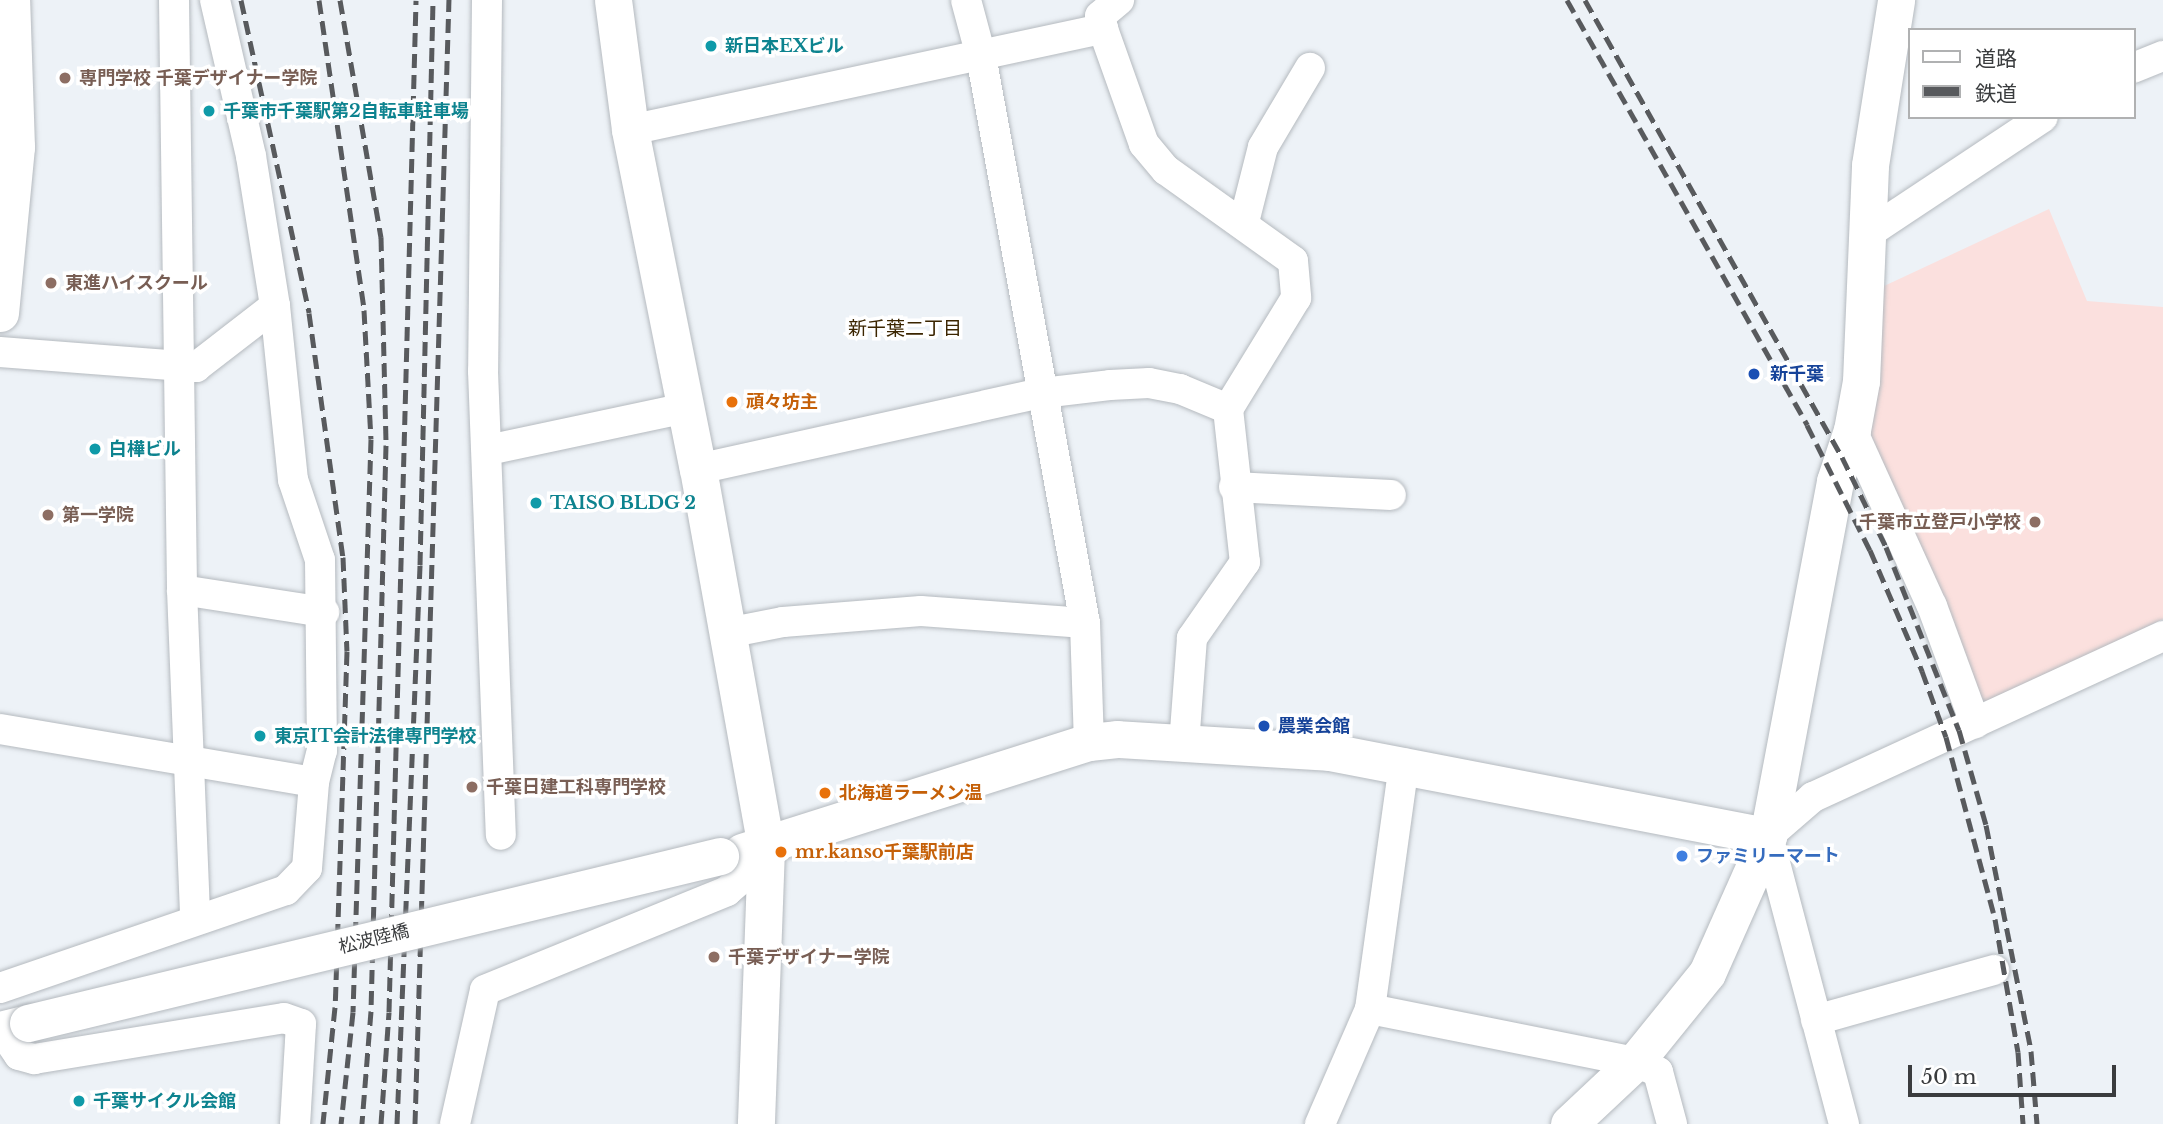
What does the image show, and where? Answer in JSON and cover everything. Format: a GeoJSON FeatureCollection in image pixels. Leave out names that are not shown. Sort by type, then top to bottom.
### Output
{"type":"FeatureCollection","features":[{"type":"Feature","properties":{"kind":"street"},"geometry":{"type":"LineString","coordinates":[[0,313],[16,148],[11,0]]}},
{"type":"Feature","properties":{"kind":"street"},"geometry":{"type":"LineString","coordinates":[[174,0],[182,590],[191,761],[195,919]]}},
{"type":"Feature","properties":{"kind":"street"},"geometry":{"type":"LineString","coordinates":[[0,988],[286,890],[307,868],[314,782],[322,751],[324,612],[320,560],[293,480],[275,306],[251,156],[215,0]]}},
{"type":"Feature","properties":{"kind":"street"},"geometry":{"type":"LineString","coordinates":[[487,0],[483,371],[501,835]]}},
{"type":"Feature","properties":{"kind":"street"},"geometry":{"type":"LineString","coordinates":[[613,0],[630,130],[698,469],[766,848],[756,1124]]}},
{"type":"Feature","properties":{"kind":"street"},"geometry":{"type":"LineString","coordinates":[[966,0],[981,55],[1084,623],[1089,742]]}},
{"type":"Feature","properties":{"kind":"street"},"geometry":{"type":"LineString","coordinates":[[1569,1124],[1635,1062],[1707,973],[1768,836],[1835,481],[1852,430],[1861,376],[1870,165],[1896,0]]}},
{"type":"Feature","properties":{"kind":"street"},"geometry":{"type":"LineString","coordinates":[[630,130],[981,55],[1104,11],[1144,144],[1166,170],[1244,222],[1293,261],[1296,298],[1228,409],[1234,487],[1245,562],[1192,638],[1184,744]]}},
{"type":"Feature","properties":{"kind":"street"},"geometry":{"type":"LineString","coordinates":[[2135,67],[2163,56]]}},
{"type":"Feature","properties":{"kind":"street"},"geometry":{"type":"LineString","coordinates":[[1244,222],[1266,138],[1310,68]]}},
{"type":"Feature","properties":{"kind":"street"},"geometry":{"type":"LineString","coordinates":[[1867,234],[2040,119]]}},
{"type":"Feature","properties":{"kind":"street"},"geometry":{"type":"LineString","coordinates":[[0,352],[197,367],[275,306]]}},
{"type":"Feature","properties":{"kind":"street"},"geometry":{"type":"LineString","coordinates":[[698,469],[1042,393],[1149,383],[1180,389],[1228,409]]}},
{"type":"Feature","properties":{"kind":"street"},"geometry":{"type":"LineString","coordinates":[[488,450],[685,408]]}},
{"type":"Feature","properties":{"kind":"street"},"geometry":{"type":"LineString","coordinates":[[1852,430],[1932,606],[1975,723]]}},
{"type":"Feature","properties":{"kind":"street"},"geometry":{"type":"LineString","coordinates":[[1234,487],[1391,495]]}},
{"type":"Feature","properties":{"kind":"street"},"geometry":{"type":"LineString","coordinates":[[182,590],[324,612]]}},
{"type":"Feature","properties":{"kind":"street"},"geometry":{"type":"LineString","coordinates":[[727,633],[783,622],[921,611],[1084,623]]}},
{"type":"Feature","properties":{"kind":"street"},"geometry":{"type":"LineString","coordinates":[[1768,836],[1813,797],[2163,636]]}},
{"type":"Feature","properties":{"kind":"street"},"geometry":{"type":"LineString","coordinates":[[0,729],[314,782]]}},
{"type":"Feature","properties":{"kind":"street","name":"松波陸橋"},"geometry":{"type":"LineString","coordinates":[[10,1028],[720,856],[766,848],[1089,742],[1149,739],[1184,744],[1330,752],[1404,763],[1768,836]]}},
{"type":"Feature","properties":{"kind":"street"},"geometry":{"type":"LineString","coordinates":[[1320,1124],[1370,1009],[1404,763]]}},
{"type":"Feature","properties":{"kind":"street"},"geometry":{"type":"LineString","coordinates":[[1768,836],[1844,1124]]}},
{"type":"Feature","properties":{"kind":"street"},"geometry":{"type":"LineString","coordinates":[[455,1124],[485,990],[727,891],[748,873],[766,848]]}},
{"type":"Feature","properties":{"kind":"street"},"geometry":{"type":"LineString","coordinates":[[1816,1020],[1994,970]]}},
{"type":"Feature","properties":{"kind":"street"},"geometry":{"type":"LineString","coordinates":[[1370,1009],[1635,1062],[1658,1072],[1672,1124]]}},
{"type":"Feature","properties":{"kind":"street"},"geometry":{"type":"LineString","coordinates":[[10,1028],[19,1055],[34,1059],[284,1018],[301,1024],[295,1124]]}},
{"type":"Feature","properties":{"kind":"shaded area","name":"千葉市立登戸小学校"},"geometry":{"type":"Polygon","coordinates":[[[2049,209],[2087,301],[2163,307],[2163,619],[1989,704],[1979,700],[1867,425],[1882,287],[2049,209]]]}},
{"type":"Feature","properties":{"kind":"railway"},"geometry":{"type":"LineString","coordinates":[[241,0],[309,313],[343,557],[347,651],[335,1007],[323,1124]]}},
{"type":"Feature","properties":{"kind":"railway"},"geometry":{"type":"LineString","coordinates":[[319,0],[364,310],[371,439],[353,1012],[341,1124]]}},
{"type":"Feature","properties":{"kind":"railway"},"geometry":{"type":"LineString","coordinates":[[340,0],[381,237],[386,445],[371,1011],[362,1124]]}},
{"type":"Feature","properties":{"kind":"railway"},"geometry":{"type":"LineString","coordinates":[[381,1124],[389,1012],[416,0]]}},
{"type":"Feature","properties":{"kind":"railway"},"geometry":{"type":"LineString","coordinates":[[397,1124],[420,565],[433,0]]}},
{"type":"Feature","properties":{"kind":"railway"},"geometry":{"type":"LineString","coordinates":[[415,1124],[449,0]]}},
{"type":"Feature","properties":{"kind":"railway"},"geometry":{"type":"LineString","coordinates":[[1567,0],[1807,425],[1870,550],[1922,671],[1946,737],[1995,919],[2018,1052],[2023,1124]]}},
{"type":"Feature","properties":{"kind":"railway"},"geometry":{"type":"LineString","coordinates":[[1585,0],[1842,457],[1886,547],[1959,730],[1986,825],[2031,1051],[2037,1124]]}},
{"type":"Feature","properties":{"kind":"place","name":"新日本EXビル"},"geometry":{"type":"Point","coordinates":[711,46]}},
{"type":"Feature","properties":{"kind":"place","name":"専門学校 千葉デザイナー学院"},"geometry":{"type":"Point","coordinates":[65,78]}},
{"type":"Feature","properties":{"kind":"place","name":"千葉市千葉駅第2自転車駐車場"},"geometry":{"type":"Point","coordinates":[209,111]}},
{"type":"Feature","properties":{"kind":"place","name":"東進ハイスクール"},"geometry":{"type":"Point","coordinates":[51,283]}},
{"type":"Feature","properties":{"kind":"place","name":"新千葉"},"geometry":{"type":"Point","coordinates":[1754,374]}},
{"type":"Feature","properties":{"kind":"place","name":"頑々坊主"},"geometry":{"type":"Point","coordinates":[732,402]}},
{"type":"Feature","properties":{"kind":"place","name":"白樺ビル"},"geometry":{"type":"Point","coordinates":[95,449]}},
{"type":"Feature","properties":{"kind":"place","name":"TAISO BLDG 2"},"geometry":{"type":"Point","coordinates":[536,503]}},
{"type":"Feature","properties":{"kind":"place","name":"第一学院"},"geometry":{"type":"Point","coordinates":[48,515]}},
{"type":"Feature","properties":{"kind":"place","name":"千葉市立登戸小学校"},"geometry":{"type":"Point","coordinates":[2035,522]}},
{"type":"Feature","properties":{"kind":"place","name":"農業会館"},"geometry":{"type":"Point","coordinates":[1264,726]}},
{"type":"Feature","properties":{"kind":"place","name":"東京IT会計法律専門学校"},"geometry":{"type":"Point","coordinates":[260,736]}},
{"type":"Feature","properties":{"kind":"place","name":"千葉日建工科専門学校"},"geometry":{"type":"Point","coordinates":[472,787]}},
{"type":"Feature","properties":{"kind":"place","name":"北海道ラーメン温"},"geometry":{"type":"Point","coordinates":[825,793]}},
{"type":"Feature","properties":{"kind":"place","name":"mr.kanso千葉駅前店"},"geometry":{"type":"Point","coordinates":[781,852]}},
{"type":"Feature","properties":{"kind":"place","name":"ファミリーマート"},"geometry":{"type":"Point","coordinates":[1682,856]}},
{"type":"Feature","properties":{"kind":"place","name":"千葉デザイナー学院"},"geometry":{"type":"Point","coordinates":[714,957]}},
{"type":"Feature","properties":{"kind":"place","name":"千葉サイクル会館"},"geometry":{"type":"Point","coordinates":[79,1101]}},
{"type":"Feature","properties":{"kind":"district","name":"新千葉二丁目"},"geometry":{"type":"Point","coordinates":[905,329]}}]}
